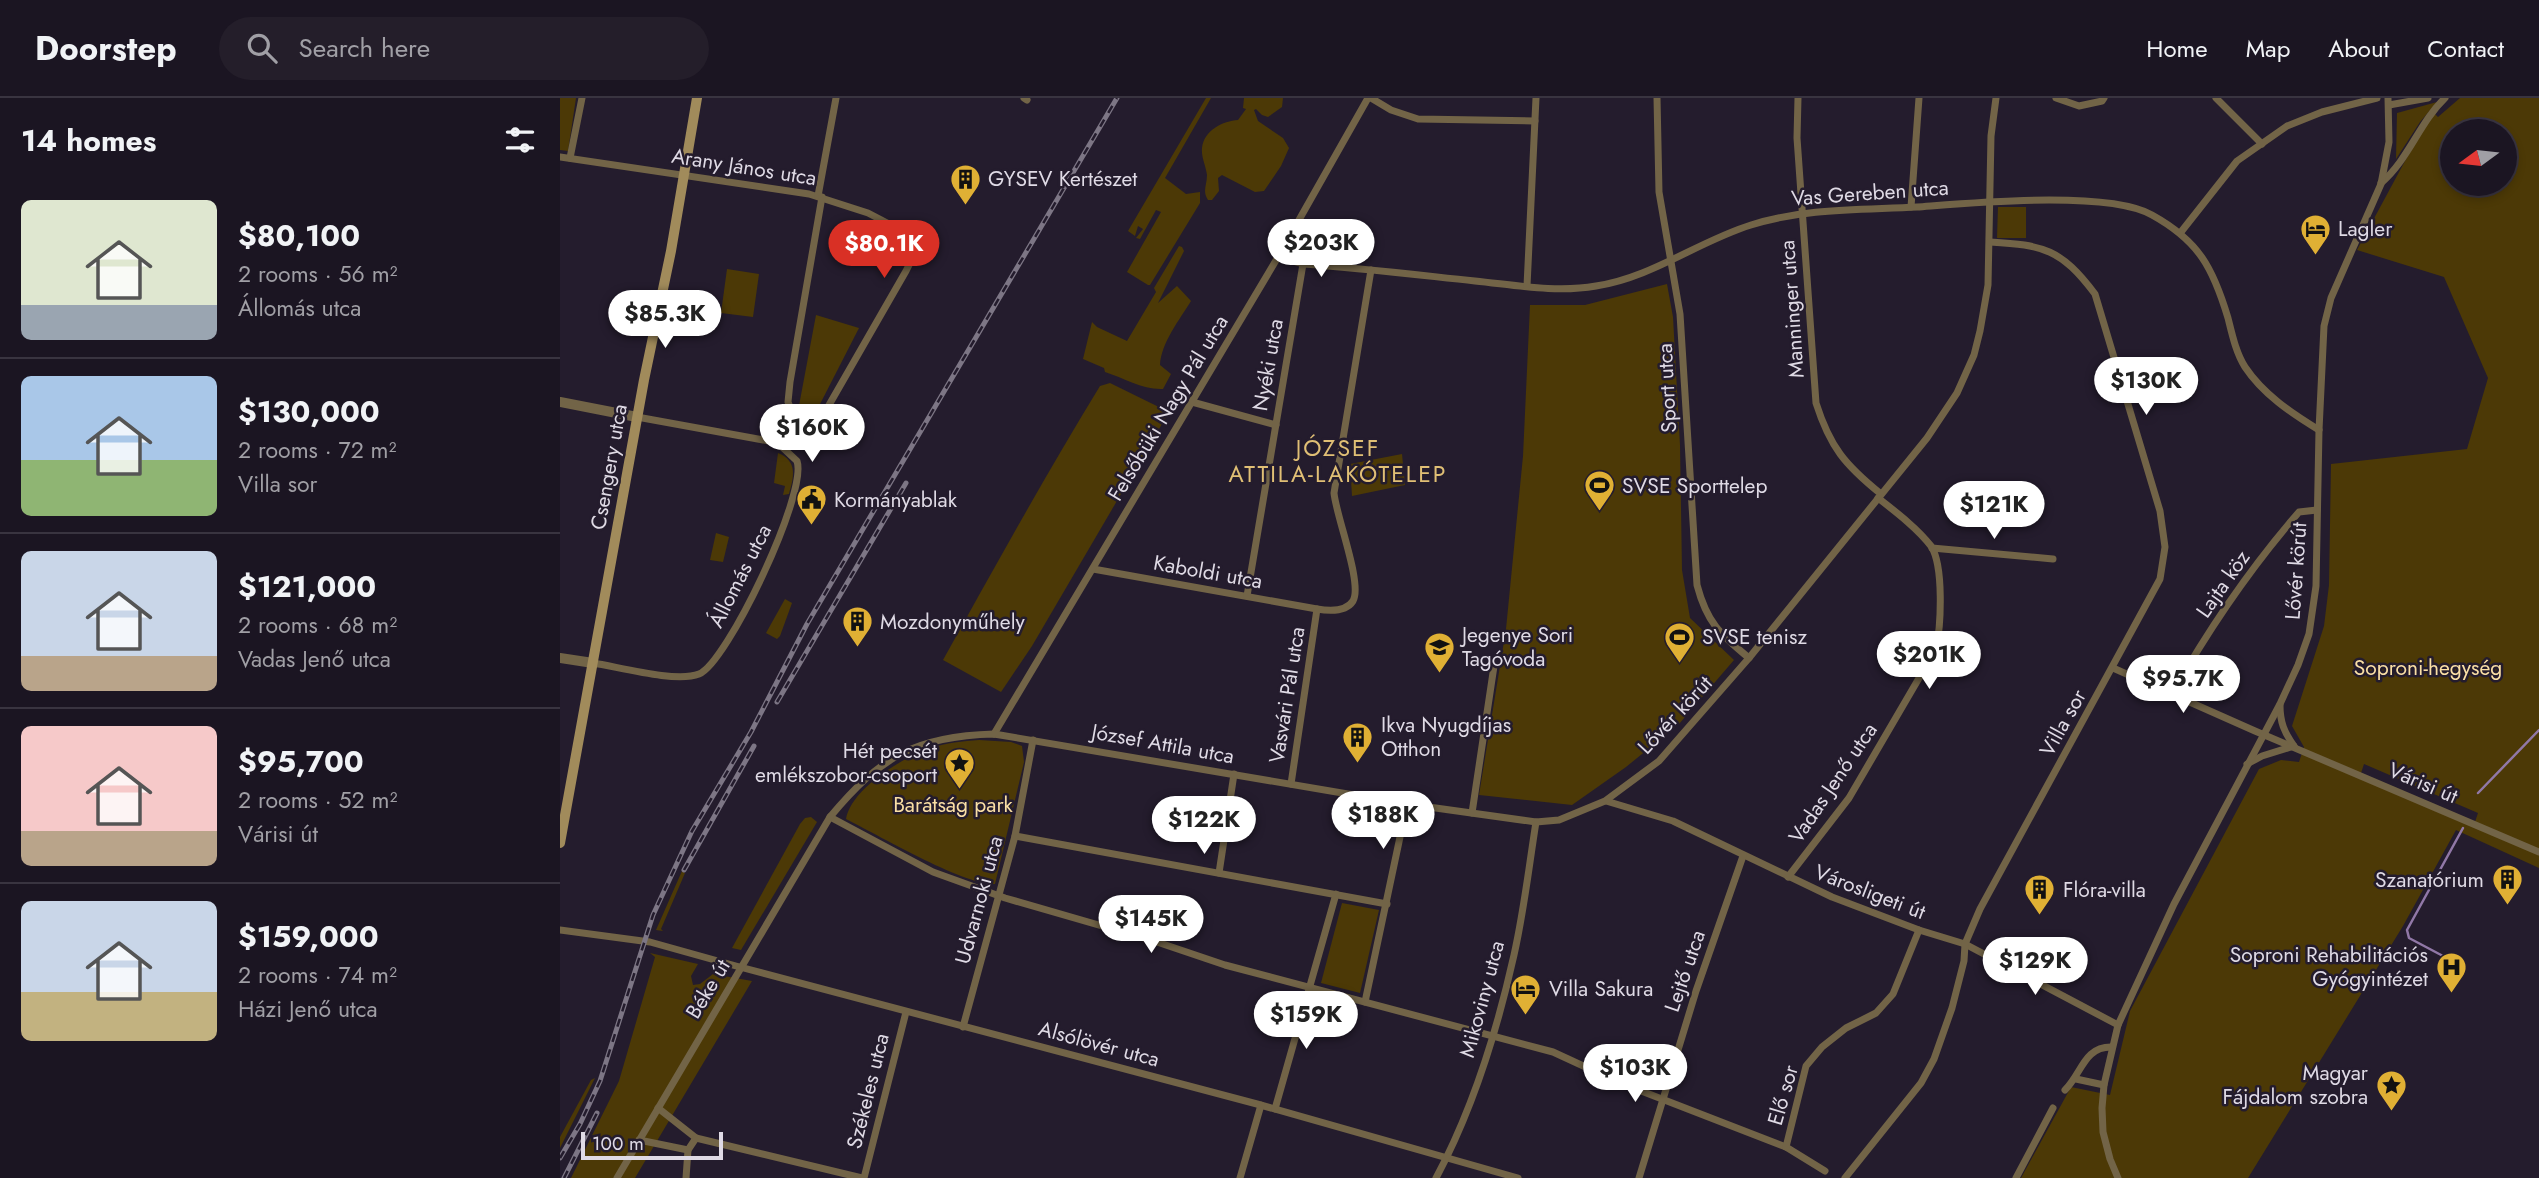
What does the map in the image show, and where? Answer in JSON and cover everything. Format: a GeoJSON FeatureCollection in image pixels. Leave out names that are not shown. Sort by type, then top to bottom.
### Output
{"type":"FeatureCollection","features":[{"type":"Feature","properties":{"kind":"main road","name":"Csengery utca"},"geometry":{"type":"LineString","coordinates":[[560,843],[654,322],[671,251],[697,98]]}},
{"type":"Feature","properties":{"kind":"street"},"geometry":{"type":"LineString","coordinates":[[570,158],[582,98]]}},
{"type":"Feature","properties":{"kind":"street"},"geometry":{"type":"LineString","coordinates":[[560,402],[769,441],[787,447],[798,427],[788,402],[790,382],[836,98]]}},
{"type":"Feature","properties":{"kind":"street"},"geometry":{"type":"LineString","coordinates":[[1369,98],[1391,110],[1418,119],[1535,121]]}},
{"type":"Feature","properties":{"kind":"street","name":"Felsőbüki Nagy Pál utca"},"geometry":{"type":"LineString","coordinates":[[994,734],[1278,257],[1369,98]]}},
{"type":"Feature","properties":{"kind":"street"},"geometry":{"type":"LineString","coordinates":[[1527,286],[1536,98]]}},
{"type":"Feature","properties":{"kind":"street","name":"Sport utca"},"geometry":{"type":"LineString","coordinates":[[1657,98],[1659,191],[1680,314],[1697,585],[1704,610],[1718,631],[1749,659]]}},
{"type":"Feature","properties":{"kind":"street","name":"Manninger utca"},"geometry":{"type":"LineString","coordinates":[[1798,98],[1797,138],[1816,403],[1825,433],[1840,456],[1879,496]]}},
{"type":"Feature","properties":{"kind":"street"},"geometry":{"type":"LineString","coordinates":[[1910,207],[1919,98]]}},
{"type":"Feature","properties":{"kind":"street","name":"Lővér körút"},"geometry":{"type":"LineString","coordinates":[[1536,822],[1559,820],[1605,801],[1659,761],[1749,659],[1945,414],[1961,385],[1980,331],[1988,285],[1991,136],[1996,98]]}},
{"type":"Feature","properties":{"kind":"street"},"geometry":{"type":"LineString","coordinates":[[2056,98],[2079,106],[2102,101],[2104,98]]}},
{"type":"Feature","properties":{"kind":"street"},"geometry":{"type":"LineString","coordinates":[[2216,98],[2262,144]]}},
{"type":"Feature","properties":{"kind":"street"},"geometry":{"type":"LineString","coordinates":[[2181,232],[2237,161],[2287,126],[2322,111],[2377,98]]}},
{"type":"Feature","properties":{"kind":"street"},"geometry":{"type":"LineString","coordinates":[[2389,102],[2428,98]]}},
{"type":"Feature","properties":{"kind":"street"},"geometry":{"type":"LineString","coordinates":[[2381,184],[2394,172],[2430,115],[2445,98]]}},
{"type":"Feature","properties":{"kind":"street","name":"Lővér körút"},"geometry":{"type":"LineString","coordinates":[[2118,1178],[2103,1132],[2102,1108],[2104,1085],[2118,1025],[2174,904],[2280,704],[2309,634],[2316,586],[2323,326],[2331,298],[2381,184],[2389,142],[2389,102]]}},
{"type":"Feature","properties":{"kind":"street","name":"Arany János utca"},"geometry":{"type":"LineString","coordinates":[[560,157],[820,197],[868,212],[914,237],[916,251],[825,412],[815,421],[798,427]]}},
{"type":"Feature","properties":{"kind":"street","name":"Vas Gereben utca"},"geometry":{"type":"LineString","coordinates":[[1278,257],[1303,264],[1557,289],[1617,282],[1670,260],[1717,236],[1754,224],[1802,214],[1989,202],[2084,201],[2114,204],[2148,212],[2181,232],[2204,258],[2219,288],[2244,365],[2268,395],[2319,430]]}},
{"type":"Feature","properties":{"kind":"street","name":"Villa sor"},"geometry":{"type":"LineString","coordinates":[[1845,1178],[1921,1083],[1934,1059],[1955,996],[1964,961],[1965,944],[1980,909],[2113,668],[2154,591],[2164,564],[2164,531],[2151,479],[2095,294],[2078,271],[2053,252],[2028,244],[1990,242]]}},
{"type":"Feature","properties":{"kind":"street","name":"Nyéki utca"},"geometry":{"type":"LineString","coordinates":[[1247,596],[1303,264]]}},
{"type":"Feature","properties":{"kind":"street","name":"Vasvári Pál utca"},"geometry":{"type":"LineString","coordinates":[[1291,784],[1317,609],[1339,609],[1348,606],[1355,597],[1356,580],[1335,507],[1334,493],[1371,270]]}},
{"type":"Feature","properties":{"kind":"street"},"geometry":{"type":"LineString","coordinates":[[1192,402],[1276,425]]}},
{"type":"Feature","properties":{"kind":"street","name":"Állomás utca"},"geometry":{"type":"LineString","coordinates":[[593,663],[677,677],[695,676],[712,664],[736,625],[779,542],[798,481],[799,466],[787,447]]}},
{"type":"Feature","properties":{"kind":"street"},"geometry":{"type":"LineString","coordinates":[[1879,496],[1932,548],[2053,559]]}},
{"type":"Feature","properties":{"kind":"street","name":"Lajta köz"},"geometry":{"type":"LineString","coordinates":[[2172,694],[2190,663],[2274,541],[2299,512],[2317,510]]}},
{"type":"Feature","properties":{"kind":"street","name":"Vadas Jenő utca"},"geometry":{"type":"LineString","coordinates":[[1788,877],[1849,798],[1936,649],[1939,632],[1938,571],[1932,548]]}},
{"type":"Feature","properties":{"kind":"street","name":"Kaboldi utca"},"geometry":{"type":"LineString","coordinates":[[1093,569],[1317,609]]}},
{"type":"Feature","properties":{"kind":"street"},"geometry":{"type":"LineString","coordinates":[[560,658],[593,663]]}},
{"type":"Feature","properties":{"kind":"street"},"geometry":{"type":"LineString","coordinates":[[1472,813],[1494,666]]}},
{"type":"Feature","properties":{"kind":"street","name":"Várisi út"},"geometry":{"type":"LineString","coordinates":[[2113,668],[2539,852]]}},
{"type":"Feature","properties":{"kind":"street"},"geometry":{"type":"LineString","coordinates":[[2247,765],[2262,756],[2294,746],[2284,733],[2280,720],[2280,704]]}},
{"type":"Feature","properties":{"kind":"street"},"geometry":{"type":"LineString","coordinates":[[1033,740],[994,734],[962,735],[915,746],[881,765],[864,779],[830,817],[933,872],[999,896],[1226,965],[1553,1052],[1618,1082],[1786,1147],[1825,1171]]}},
{"type":"Feature","properties":{"kind":"street","name":"József Attila utca"},"geometry":{"type":"LineString","coordinates":[[1033,740],[1407,804],[1536,822]]}},
{"type":"Feature","properties":{"kind":"street","name":"Udvarnoki utca"},"geometry":{"type":"LineString","coordinates":[[963,1027],[1015,836],[1033,740]]}},
{"type":"Feature","properties":{"kind":"street"},"geometry":{"type":"LineString","coordinates":[[1219,873],[1234,774]]}},
{"type":"Feature","properties":{"kind":"street","name":"Városligeti út"},"geometry":{"type":"LineString","coordinates":[[1605,801],[1673,821],[1788,877],[1919,930],[1965,944],[2118,1025]]}},
{"type":"Feature","properties":{"kind":"street"},"geometry":{"type":"LineString","coordinates":[[1365,1002],[1407,804]]}},
{"type":"Feature","properties":{"kind":"street","name":"Béke út"},"geometry":{"type":"LineString","coordinates":[[617,1178],[830,817]]}},
{"type":"Feature","properties":{"kind":"street","name":"Mikoviny utca"},"geometry":{"type":"LineString","coordinates":[[1436,1178],[1448,1157],[1479,1080],[1493,1035],[1514,954],[1536,822]]}},
{"type":"Feature","properties":{"kind":"street"},"geometry":{"type":"LineString","coordinates":[[1015,836],[1387,904]]}},
{"type":"Feature","properties":{"kind":"street","name":"Lejtő utca"},"geometry":{"type":"LineString","coordinates":[[1639,1178],[1661,1098],[1743,856]]}},
{"type":"Feature","properties":{"kind":"street"},"geometry":{"type":"LineString","coordinates":[[1275,1109],[1336,894]]}},
{"type":"Feature","properties":{"kind":"street","name":"Alsólövér utca"},"geometry":{"type":"LineString","coordinates":[[560,930],[650,942],[1261,1105],[1448,1157],[1491,1174],[1518,1178]]}},
{"type":"Feature","properties":{"kind":"street","name":"Elő sor"},"geometry":{"type":"LineString","coordinates":[[1786,1147],[1806,1066],[1822,1047],[1846,1028],[1876,1013],[1893,994],[1919,930]]}},
{"type":"Feature","properties":{"kind":"street","name":"Székeles utca"},"geometry":{"type":"LineString","coordinates":[[863,1178],[906,1012]]}},
{"type":"Feature","properties":{"kind":"street"},"geometry":{"type":"LineString","coordinates":[[2065,1090],[2076,1079],[2083,1063],[2093,1051],[2100,1047],[2112,1047]]}},
{"type":"Feature","properties":{"kind":"street"},"geometry":{"type":"LineString","coordinates":[[2076,1079],[2104,1085]]}},
{"type":"Feature","properties":{"kind":"street"},"geometry":{"type":"LineString","coordinates":[[1250,1178],[1241,1177],[1261,1105]]}},
{"type":"Feature","properties":{"kind":"street"},"geometry":{"type":"LineString","coordinates":[[658,1108],[696,1138],[863,1178]]}},
{"type":"Feature","properties":{"kind":"street"},"geometry":{"type":"LineString","coordinates":[[2016,1178],[2053,1108]]}},
{"type":"Feature","properties":{"kind":"street"},"geometry":{"type":"LineString","coordinates":[[686,1178],[688,1150],[696,1138]]}},
{"type":"Feature","properties":{"kind":"street"},"geometry":{"type":"LineString","coordinates":[[639,1140],[688,1150]]}},
{"type":"Feature","properties":{"kind":"green space"},"geometry":{"type":"Polygon","coordinates":[[[560,98],[576,98],[568,151],[560,150],[560,98]]]}},
{"type":"Feature","properties":{"kind":"green space"},"geometry":{"type":"Polygon","coordinates":[[[1206,98],[1211,98],[1165,178],[1186,194],[1200,192],[1200,203],[1148,285],[1127,272],[1161,212],[1156,210],[1140,239],[1136,238],[1143,229],[1138,226],[1135,236],[1128,231],[1206,98]]]}},
{"type":"Feature","properties":{"kind":"green space"},"geometry":{"type":"Polygon","coordinates":[[[1244,98],[1283,98],[1282,107],[1268,117],[1254,110],[1258,121],[1283,138],[1289,148],[1281,166],[1264,191],[1255,192],[1222,175],[1218,178],[1219,191],[1212,200],[1208,200],[1202,151],[1206,136],[1226,122],[1238,120],[1246,109],[1243,108],[1244,98]]]}},
{"type":"Feature","properties":{"kind":"green space","name":"Soproni-hegység"},"geometry":{"type":"Polygon","coordinates":[[[2460,98],[2539,98],[2539,868],[2456,830],[2403,926],[2248,1178],[2021,1178],[2071,1087],[2110,1095],[2130,1011],[2259,769],[2281,760],[2299,762],[2304,747],[2292,726],[2324,626],[2329,585],[2331,464],[2467,449],[2488,378],[2444,277],[2357,250],[2432,111],[2438,117],[2460,98]],[[2364,764],[2361,773],[2475,822],[2478,813],[2364,764]]]}},
{"type":"Feature","properties":{"kind":"green space"},"geometry":{"type":"Polygon","coordinates":[[[2437,102],[2420,122],[2396,159],[2397,113],[2437,102]]]}},
{"type":"Feature","properties":{"kind":"green space"},"geometry":{"type":"Polygon","coordinates":[[[1998,207],[2026,207],[2026,238],[1997,238],[1998,207]]]}},
{"type":"Feature","properties":{"kind":"green space"},"geometry":{"type":"Polygon","coordinates":[[[1179,246],[1184,251],[1158,303],[1177,286],[1191,301],[1172,332],[1161,357],[1160,365],[1171,374],[1163,389],[1134,383],[1105,372],[1104,368],[1083,359],[1092,322],[1127,341],[1179,246]]]}},
{"type":"Feature","properties":{"kind":"green space"},"geometry":{"type":"Polygon","coordinates":[[[727,269],[759,274],[753,317],[721,313],[727,269]]]}},
{"type":"Feature","properties":{"kind":"green space","name":"SVSE Sporttelep"},"geometry":{"type":"Polygon","coordinates":[[[1667,284],[1673,317],[1680,445],[1682,570],[1690,618],[1734,660],[1679,724],[1626,767],[1572,805],[1479,795],[1506,629],[1523,456],[1530,305],[1585,305],[1667,284]]]}},
{"type":"Feature","properties":{"kind":"green space"},"geometry":{"type":"Polygon","coordinates":[[[816,315],[859,328],[818,408],[798,411],[816,315]]]}},
{"type":"Feature","properties":{"kind":"green space"},"geometry":{"type":"Polygon","coordinates":[[[1110,383],[1169,412],[1032,646],[1001,692],[943,660],[1100,386],[1110,383]]]}},
{"type":"Feature","properties":{"kind":"green space"},"geometry":{"type":"Polygon","coordinates":[[[788,419],[792,424],[790,435],[774,431],[776,422],[788,419]]]}},
{"type":"Feature","properties":{"kind":"green space"},"geometry":{"type":"Polygon","coordinates":[[[812,427],[821,433],[821,437],[805,443],[803,438],[812,427]]]}},
{"type":"Feature","properties":{"kind":"green space"},"geometry":{"type":"Polygon","coordinates":[[[778,453],[792,465],[793,476],[789,494],[783,495],[785,486],[774,483],[778,453]]]}},
{"type":"Feature","properties":{"kind":"green space"},"geometry":{"type":"Polygon","coordinates":[[[1402,454],[1405,485],[1352,496],[1350,464],[1402,454]]]}},
{"type":"Feature","properties":{"kind":"green space"},"geometry":{"type":"Polygon","coordinates":[[[716,533],[729,537],[723,562],[710,560],[716,533]]]}},
{"type":"Feature","properties":{"kind":"green space"},"geometry":{"type":"Polygon","coordinates":[[[785,599],[792,603],[777,639],[766,633],[785,599]]]}},
{"type":"Feature","properties":{"kind":"green space","name":"Barátság park"},"geometry":{"type":"Polygon","coordinates":[[[979,740],[1011,742],[1022,746],[1024,762],[995,884],[963,877],[846,819],[857,797],[893,767],[931,748],[979,740]]]}},
{"type":"Feature","properties":{"kind":"green space"},"geometry":{"type":"Polygon","coordinates":[[[811,817],[817,822],[741,950],[732,948],[800,824],[805,818],[811,817]]]}},
{"type":"Feature","properties":{"kind":"green space"},"geometry":{"type":"Polygon","coordinates":[[[682,871],[685,873],[661,929],[663,931],[656,930],[682,871]]]}},
{"type":"Feature","properties":{"kind":"green space"},"geometry":{"type":"Polygon","coordinates":[[[1342,903],[1379,910],[1360,993],[1321,983],[1342,903]]]}},
{"type":"Feature","properties":{"kind":"green space"},"geometry":{"type":"Polygon","coordinates":[[[650,953],[698,964],[691,976],[693,985],[700,984],[713,974],[752,981],[635,1178],[571,1178],[619,1081],[655,957],[650,953]]]}},
{"type":"Feature","properties":{"kind":"green space"},"geometry":{"type":"Polygon","coordinates":[[[595,1078],[560,1148],[560,1137],[591,1080],[595,1078]]]}},
{"type":"Feature","properties":{"kind":"waterway"},"geometry":{"type":"LineString","coordinates":[[2478,793],[2539,730]]}},
{"type":"Feature","properties":{"kind":"waterway"},"geometry":{"type":"LineString","coordinates":[[2443,956],[2409,938],[2407,930],[2463,828]]}},
{"type":"Feature","properties":{"kind":"railway"},"geometry":{"type":"LineString","coordinates":[[560,1158],[600,1081],[653,915],[692,831],[751,732],[807,624],[1117,98]]}},
{"type":"Feature","properties":{"kind":"railway"},"geometry":{"type":"LineString","coordinates":[[777,702],[906,483]]}},
{"type":"Feature","properties":{"kind":"railway"},"geometry":{"type":"LineString","coordinates":[[684,870],[754,746]]}},
{"type":"Feature","properties":{"kind":"railway"},"geometry":{"type":"LineString","coordinates":[[564,1178],[597,1113]]}},
{"type":"Feature","properties":{"kind":"place","name":"GYSEV Kertészet"},"geometry":{"type":"Point","coordinates":[965,206]}},
{"type":"Feature","properties":{"kind":"place","name":"Lagler"},"geometry":{"type":"Point","coordinates":[2315,256]}},
{"type":"Feature","properties":{"kind":"place","name":"SVSE Sporttelep"},"geometry":{"type":"Point","coordinates":[1599,513]}},
{"type":"Feature","properties":{"kind":"place","name":"Kormányablak"},"geometry":{"type":"Point","coordinates":[811,527]}},
{"type":"Feature","properties":{"kind":"place","name":"Mozdonyműhely"},"geometry":{"type":"Point","coordinates":[857,649]}},
{"type":"Feature","properties":{"kind":"place","name":"SVSE tenisz"},"geometry":{"type":"Point","coordinates":[1679,664]}},
{"type":"Feature","properties":{"kind":"place","name":"Jegenye Sori Tagóvoda"},"geometry":{"type":"Point","coordinates":[1439,674]}},
{"type":"Feature","properties":{"kind":"place","name":"Ikva Nyugdíjas Otthon"},"geometry":{"type":"Point","coordinates":[1358,764]}},
{"type":"Feature","properties":{"kind":"place","name":"Hét pecsét emlékszobor-csoport"},"geometry":{"type":"Point","coordinates":[960,790]}},
{"type":"Feature","properties":{"kind":"place","name":"Szanatórium"},"geometry":{"type":"Point","coordinates":[2507,907]}},
{"type":"Feature","properties":{"kind":"place","name":"Flóra-villa"},"geometry":{"type":"Point","coordinates":[2040,917]}},
{"type":"Feature","properties":{"kind":"place","name":"Soproni Rehabilitációs Gyógyintézet"},"geometry":{"type":"Point","coordinates":[2451,994]}},
{"type":"Feature","properties":{"kind":"place","name":"Villa Sakura"},"geometry":{"type":"Point","coordinates":[1526,1016]}},
{"type":"Feature","properties":{"kind":"place","name":"Magyar Fájdalom szobra"},"geometry":{"type":"Point","coordinates":[2391,1112]}},
{"type":"Feature","properties":{"kind":"district","name":"JÓZSEF ATTILA-LAKÓTELEP"},"geometry":{"type":"Point","coordinates":[1338,461]}}]}
